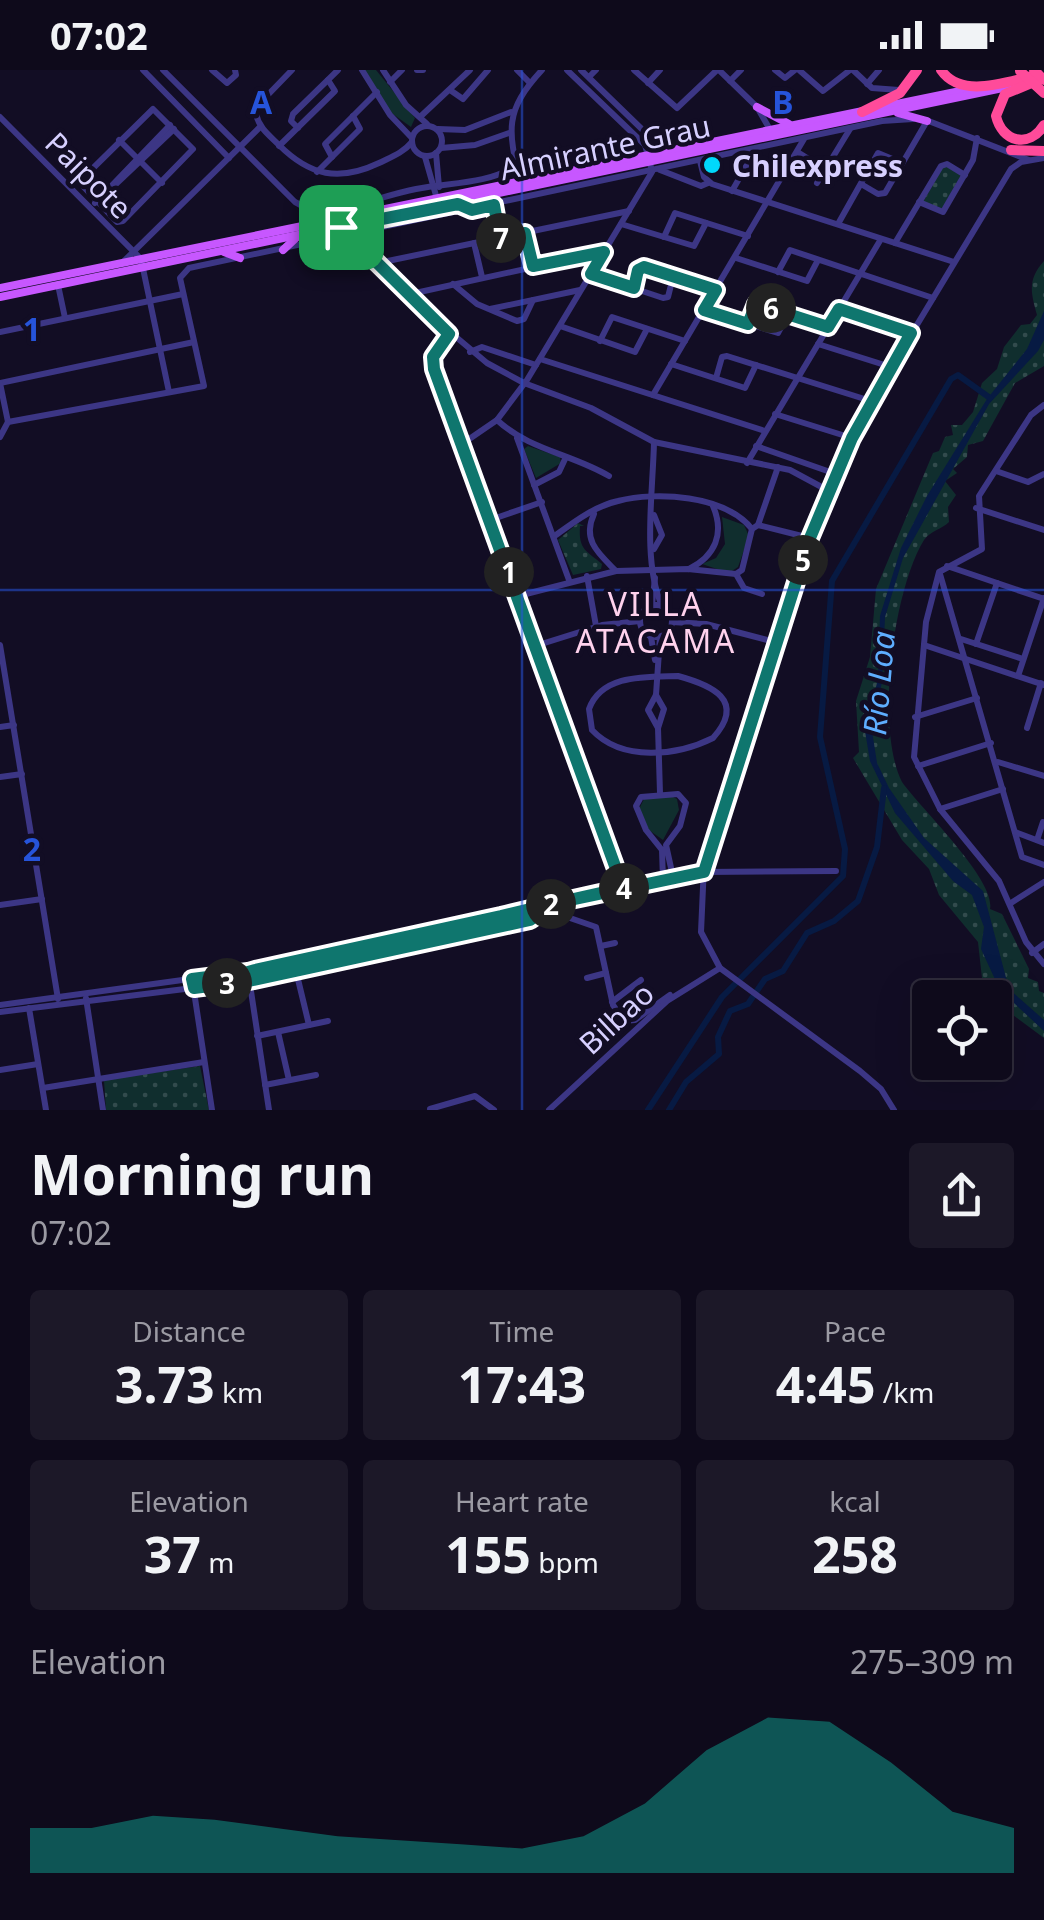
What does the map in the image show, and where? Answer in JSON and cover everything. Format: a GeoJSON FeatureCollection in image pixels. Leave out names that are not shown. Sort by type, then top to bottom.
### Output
{"type":"FeatureCollection","features":[{"type":"Feature","properties":{"kind":"highway"},"geometry":{"type":"LineString","coordinates":[[862,112],[903,90],[917,70]]}},
{"type":"Feature","properties":{"kind":"highway"},"geometry":{"type":"LineString","coordinates":[[942,70],[954,83],[985,86]]}},
{"type":"Feature","properties":{"kind":"highway"},"geometry":{"type":"LineString","coordinates":[[1036,80],[1002,97],[998,123],[1008,137],[1020,140],[1036,136],[1044,126]]}},
{"type":"Feature","properties":{"kind":"highway","name":"Almirante Grau"},"geometry":{"type":"LineString","coordinates":[[985,86],[1036,80]]}},
{"type":"Feature","properties":{"kind":"highway"},"geometry":{"type":"LineString","coordinates":[[1012,150],[1044,154]]}},
{"type":"Feature","properties":{"kind":"main road","name":"Almirante Grau"},"geometry":{"type":"LineString","coordinates":[[0,297],[306,225],[520,181],[653,165],[772,134],[1036,80]]}},
{"type":"Feature","properties":{"kind":"main road","name":"Almirante Grau"},"geometry":{"type":"LineString","coordinates":[[0,288],[121,264],[220,250],[653,165],[793,126],[985,86]]}},
{"type":"Feature","properties":{"kind":"main road"},"geometry":{"type":"LineString","coordinates":[[757,107],[793,126]]}},
{"type":"Feature","properties":{"kind":"main road"},"geometry":{"type":"LineString","coordinates":[[888,113],[927,121]]}},
{"type":"Feature","properties":{"kind":"main road"},"geometry":{"type":"LineString","coordinates":[[819,136],[826,126]]}},
{"type":"Feature","properties":{"kind":"main road"},"geometry":{"type":"LineString","coordinates":[[712,159],[722,148]]}},
{"type":"Feature","properties":{"kind":"main road"},"geometry":{"type":"LineString","coordinates":[[548,194],[558,184]]}},
{"type":"Feature","properties":{"kind":"main road"},"geometry":{"type":"LineString","coordinates":[[458,204],[472,210]]}},
{"type":"Feature","properties":{"kind":"main road"},"geometry":{"type":"LineString","coordinates":[[306,210],[306,225]]}},
{"type":"Feature","properties":{"kind":"main road"},"geometry":{"type":"LineString","coordinates":[[283,250],[298,235]]}},
{"type":"Feature","properties":{"kind":"main road"},"geometry":{"type":"LineString","coordinates":[[220,250],[240,258]]}},
{"type":"Feature","properties":{"kind":"street"},"geometry":{"type":"LineString","coordinates":[[143,70],[229,158]]}},
{"type":"Feature","properties":{"kind":"street"},"geometry":{"type":"LineString","coordinates":[[163,70],[306,210],[341,227],[406,295],[470,352],[524,383],[591,408],[654,442],[778,467],[828,491]]}},
{"type":"Feature","properties":{"kind":"street"},"geometry":{"type":"LineString","coordinates":[[212,70],[227,83],[236,76],[236,70]]}},
{"type":"Feature","properties":{"kind":"street"},"geometry":{"type":"LineString","coordinates":[[292,70],[257,109],[260,126],[280,146],[317,172],[356,172],[404,151],[413,144],[417,129],[428,125]]}},
{"type":"Feature","properties":{"kind":"street"},"geometry":{"type":"LineString","coordinates":[[298,128],[292,121],[293,114],[338,70]]}},
{"type":"Feature","properties":{"kind":"street"},"geometry":{"type":"LineString","coordinates":[[362,70],[390,115],[424,156],[440,199]]}},
{"type":"Feature","properties":{"kind":"street"},"geometry":{"type":"LineString","coordinates":[[384,70],[420,117],[438,129],[465,130],[512,112]]}},
{"type":"Feature","properties":{"kind":"street"},"geometry":{"type":"LineString","coordinates":[[390,82],[402,70]]}},
{"type":"Feature","properties":{"kind":"street"},"geometry":{"type":"LineString","coordinates":[[420,117],[470,70]]}},
{"type":"Feature","properties":{"kind":"street"},"geometry":{"type":"LineString","coordinates":[[517,70],[530,82]]}},
{"type":"Feature","properties":{"kind":"street"},"geometry":{"type":"LineString","coordinates":[[520,181],[509,133],[512,112],[542,70]]}},
{"type":"Feature","properties":{"kind":"street"},"geometry":{"type":"LineString","coordinates":[[567,70],[639,139],[653,165],[701,186],[710,183],[954,262]]}},
{"type":"Feature","properties":{"kind":"street"},"geometry":{"type":"LineString","coordinates":[[582,70],[650,137]]}},
{"type":"Feature","properties":{"kind":"street"},"geometry":{"type":"LineString","coordinates":[[589,78],[596,70]]}},
{"type":"Feature","properties":{"kind":"street"},"geometry":{"type":"LineString","coordinates":[[634,70],[676,108],[718,70],[757,107],[772,134]]}},
{"type":"Feature","properties":{"kind":"street"},"geometry":{"type":"LineString","coordinates":[[648,82],[660,70]]}},
{"type":"Feature","properties":{"kind":"street"},"geometry":{"type":"LineString","coordinates":[[730,80],[741,70]]}},
{"type":"Feature","properties":{"kind":"street"},"geometry":{"type":"LineString","coordinates":[[775,70],[785,78],[797,70],[822,91],[851,70],[878,90],[903,90]]}},
{"type":"Feature","properties":{"kind":"street"},"geometry":{"type":"LineString","coordinates":[[866,84],[879,70]]}},
{"type":"Feature","properties":{"kind":"street"},"geometry":{"type":"LineString","coordinates":[[450,90],[463,99],[483,72]]}},
{"type":"Feature","properties":{"kind":"street"},"geometry":{"type":"LineString","coordinates":[[280,146],[335,91],[328,80]]}},
{"type":"Feature","properties":{"kind":"street"},"geometry":{"type":"LineString","coordinates":[[332,157],[324,150],[325,144],[377,92]]}},
{"type":"Feature","properties":{"kind":"street"},"geometry":{"type":"LineString","coordinates":[[152,109],[172,127],[193,150],[120,223],[79,182],[152,109]]}},
{"type":"Feature","properties":{"kind":"street"},"geometry":{"type":"LineString","coordinates":[[317,172],[360,129],[353,116]]}},
{"type":"Feature","properties":{"kind":"street","name":"Paipote"},"geometry":{"type":"LineString","coordinates":[[0,117],[142,263]]}},
{"type":"Feature","properties":{"kind":"street","name":"Almirante Grau"},"geometry":{"type":"LineString","coordinates":[[183,294],[180,278],[189,268],[548,194],[653,165],[712,159],[900,119],[927,121],[1012,150],[1029,160]]}},
{"type":"Feature","properties":{"kind":"street"},"geometry":{"type":"LineString","coordinates":[[862,184],[882,195],[927,121]]}},
{"type":"Feature","properties":{"kind":"street"},"geometry":{"type":"LineString","coordinates":[[121,264],[260,126]]}},
{"type":"Feature","properties":{"kind":"street"},"geometry":{"type":"LineString","coordinates":[[90,208],[172,127]]}},
{"type":"Feature","properties":{"kind":"street"},"geometry":{"type":"LineString","coordinates":[[817,184],[850,128]]}},
{"type":"Feature","properties":{"kind":"street"},"geometry":{"type":"LineString","coordinates":[[437,186],[438,129]]}},
{"type":"Feature","properties":{"kind":"street"},"geometry":{"type":"LineString","coordinates":[[424,156],[474,146],[509,133]]}},
{"type":"Feature","properties":{"kind":"street"},"geometry":{"type":"LineString","coordinates":[[919,202],[943,212],[965,175],[976,138]]}},
{"type":"Feature","properties":{"kind":"street"},"geometry":{"type":"LineString","coordinates":[[653,395],[804,139]]}},
{"type":"Feature","properties":{"kind":"street"},"geometry":{"type":"LineString","coordinates":[[120,140],[162,182]]}},
{"type":"Feature","properties":{"kind":"street"},"geometry":{"type":"LineString","coordinates":[[732,191],[756,149]]}},
{"type":"Feature","properties":{"kind":"street"},"geometry":{"type":"LineString","coordinates":[[894,1109],[860,1071],[720,968],[701,932],[704,872],[775,642],[828,491],[871,401],[1011,169],[1012,150]]}},
{"type":"Feature","properties":{"kind":"street"},"geometry":{"type":"LineString","coordinates":[[799,152],[825,169]]}},
{"type":"Feature","properties":{"kind":"street"},"geometry":{"type":"LineString","coordinates":[[838,224],[881,152],[902,163]]}},
{"type":"Feature","properties":{"kind":"street"},"geometry":{"type":"LineString","coordinates":[[1011,169],[1044,154]]}},
{"type":"Feature","properties":{"kind":"street"},"geometry":{"type":"LineString","coordinates":[[700,161],[710,183]]}},
{"type":"Feature","properties":{"kind":"street"},"geometry":{"type":"LineString","coordinates":[[894,243],[943,164],[965,175]]}},
{"type":"Feature","properties":{"kind":"street"},"geometry":{"type":"LineString","coordinates":[[462,444],[498,420],[524,383],[622,224],[653,165]]}},
{"type":"Feature","properties":{"kind":"street"},"geometry":{"type":"LineString","coordinates":[[306,210],[354,208],[437,186],[480,182],[516,166]]}},
{"type":"Feature","properties":{"kind":"street"},"geometry":{"type":"LineString","coordinates":[[494,205],[500,238]]}},
{"type":"Feature","properties":{"kind":"street"},"geometry":{"type":"LineString","coordinates":[[376,263],[629,211]]}},
{"type":"Feature","properties":{"kind":"street"},"geometry":{"type":"LineString","coordinates":[[664,237],[675,212],[748,237]]}},
{"type":"Feature","properties":{"kind":"street"},"geometry":{"type":"LineString","coordinates":[[622,224],[694,246],[706,222]]}},
{"type":"Feature","properties":{"kind":"street"},"geometry":{"type":"LineString","coordinates":[[525,233],[533,266]]}},
{"type":"Feature","properties":{"kind":"street"},"geometry":{"type":"LineString","coordinates":[[747,462],[881,239]]}},
{"type":"Feature","properties":{"kind":"street"},"geometry":{"type":"LineString","coordinates":[[474,243],[482,277]]}},
{"type":"Feature","properties":{"kind":"street"},"geometry":{"type":"LineString","coordinates":[[778,272],[788,250],[933,298]]}},
{"type":"Feature","properties":{"kind":"street"},"geometry":{"type":"LineString","coordinates":[[406,295],[604,252]]}},
{"type":"Feature","properties":{"kind":"street"},"geometry":{"type":"LineString","coordinates":[[736,258],[807,282],[818,260]]}},
{"type":"Feature","properties":{"kind":"street"},"geometry":{"type":"LineString","coordinates":[[142,263],[169,392]]}},
{"type":"Feature","properties":{"kind":"street"},"geometry":{"type":"LineString","coordinates":[[634,288],[641,268],[716,290]]}},
{"type":"Feature","properties":{"kind":"street"},"geometry":{"type":"LineString","coordinates":[[591,274],[663,298],[668,296],[673,276]]}},
{"type":"Feature","properties":{"kind":"street"},"geometry":{"type":"LineString","coordinates":[[452,283],[488,310],[517,322],[524,319],[534,300]]}},
{"type":"Feature","properties":{"kind":"street"},"geometry":{"type":"LineString","coordinates":[[58,285],[65,318]]}},
{"type":"Feature","properties":{"kind":"street"},"geometry":{"type":"LineString","coordinates":[[488,310],[582,290]]}},
{"type":"Feature","properties":{"kind":"street"},"geometry":{"type":"LineString","coordinates":[[0,332],[183,294],[204,386],[8,422]]}},
{"type":"Feature","properties":{"kind":"street"},"geometry":{"type":"LineString","coordinates":[[748,324],[756,304],[828,327]]}},
{"type":"Feature","properties":{"kind":"street"},"geometry":{"type":"LineString","coordinates":[[839,309],[911,333]]}},
{"type":"Feature","properties":{"kind":"street"},"geometry":{"type":"LineString","coordinates":[[704,310],[780,334],[788,314]]}},
{"type":"Feature","properties":{"kind":"street"},"geometry":{"type":"LineString","coordinates":[[600,341],[612,318],[685,342]]}},
{"type":"Feature","properties":{"kind":"street"},"geometry":{"type":"LineString","coordinates":[[560,326],[636,352],[647,329]]}},
{"type":"Feature","properties":{"kind":"street"},"geometry":{"type":"LineString","coordinates":[[449,334],[432,363],[623,888]]}},
{"type":"Feature","properties":{"kind":"street"},"geometry":{"type":"LineString","coordinates":[[0,437],[8,422],[0,383],[194,342]]}},
{"type":"Feature","properties":{"kind":"street"},"geometry":{"type":"LineString","coordinates":[[818,344],[891,366]]}},
{"type":"Feature","properties":{"kind":"street"},"geometry":{"type":"LineString","coordinates":[[470,352],[482,347],[765,431]]}},
{"type":"Feature","properties":{"kind":"street"},"geometry":{"type":"LineString","coordinates":[[716,378],[724,356],[871,401]]}},
{"type":"Feature","properties":{"kind":"street"},"geometry":{"type":"LineString","coordinates":[[672,364],[748,387],[756,365]]}},
{"type":"Feature","properties":{"kind":"street"},"geometry":{"type":"LineString","coordinates":[[1044,405],[1031,415],[984,484],[976,508],[985,538],[982,549],[939,572],[924,645],[913,746],[918,766],[940,808],[999,880],[1032,953],[1044,964]]}},
{"type":"Feature","properties":{"kind":"street"},"geometry":{"type":"LineString","coordinates":[[775,414],[852,438]]}},
{"type":"Feature","properties":{"kind":"street"},"geometry":{"type":"LineString","coordinates":[[498,420],[517,438],[581,459],[609,476]]}},
{"type":"Feature","properties":{"kind":"street"},"geometry":{"type":"LineString","coordinates":[[517,438],[556,535],[569,580]]}},
{"type":"Feature","properties":{"kind":"street"},"geometry":{"type":"LineString","coordinates":[[534,646],[596,626],[640,621],[652,605],[654,550],[648,532],[653,514],[654,442]]}},
{"type":"Feature","properties":{"kind":"street"},"geometry":{"type":"LineString","coordinates":[[756,446],[836,474]]}},
{"type":"Feature","properties":{"kind":"street"},"geometry":{"type":"LineString","coordinates":[[534,485],[559,472],[566,457]]}},
{"type":"Feature","properties":{"kind":"street"},"geometry":{"type":"LineString","coordinates":[[1034,480],[1044,466]]}},
{"type":"Feature","properties":{"kind":"street"},"geometry":{"type":"LineString","coordinates":[[518,596],[616,571],[654,573],[688,569],[736,574],[742,570],[778,467]]}},
{"type":"Feature","properties":{"kind":"street"},"geometry":{"type":"LineString","coordinates":[[996,471],[1028,482],[1044,474]]}},
{"type":"Feature","properties":{"kind":"street"},"geometry":{"type":"LineString","coordinates":[[556,535],[616,501],[653,497],[712,505],[755,527],[810,538]]}},
{"type":"Feature","properties":{"kind":"street"},"geometry":{"type":"LineString","coordinates":[[490,520],[542,502]]}},
{"type":"Feature","properties":{"kind":"street"},"geometry":{"type":"LineString","coordinates":[[688,569],[708,558],[716,546],[718,528],[712,505]]}},
{"type":"Feature","properties":{"kind":"street"},"geometry":{"type":"LineString","coordinates":[[976,508],[1044,530]]}},
{"type":"Feature","properties":{"kind":"street"},"geometry":{"type":"LineString","coordinates":[[596,510],[588,526],[590,542],[616,571]]}},
{"type":"Feature","properties":{"kind":"street"},"geometry":{"type":"LineString","coordinates":[[653,514],[662,535],[654,550]]}},
{"type":"Feature","properties":{"kind":"street"},"geometry":{"type":"LineString","coordinates":[[1031,526],[1044,519]]}},
{"type":"Feature","properties":{"kind":"street"},"geometry":{"type":"LineString","coordinates":[[947,566],[1044,598],[1018,676]]}},
{"type":"Feature","properties":{"kind":"street"},"geometry":{"type":"LineString","coordinates":[[939,572],[1022,858],[1044,865]]}},
{"type":"Feature","properties":{"kind":"street"},"geometry":{"type":"LineString","coordinates":[[654,573],[662,606],[672,622]]}},
{"type":"Feature","properties":{"kind":"street"},"geometry":{"type":"LineString","coordinates":[[736,574],[744,588],[762,594]]}},
{"type":"Feature","properties":{"kind":"street"},"geometry":{"type":"LineString","coordinates":[[586,576],[596,626]]}},
{"type":"Feature","properties":{"kind":"street"},"geometry":{"type":"LineString","coordinates":[[976,644],[997,582]]}},
{"type":"Feature","properties":{"kind":"street"},"geometry":{"type":"LineString","coordinates":[[652,605],[662,606]]}},
{"type":"Feature","properties":{"kind":"street"},"geometry":{"type":"LineString","coordinates":[[640,621],[655,637],[656,695],[648,710],[658,728]]}},
{"type":"Feature","properties":{"kind":"street"},"geometry":{"type":"LineString","coordinates":[[655,637],[672,622],[706,624],[775,642]]}},
{"type":"Feature","properties":{"kind":"street"},"geometry":{"type":"LineString","coordinates":[[960,639],[1024,659]]}},
{"type":"Feature","properties":{"kind":"street"},"geometry":{"type":"LineString","coordinates":[[0,645],[58,1001]]}},
{"type":"Feature","properties":{"kind":"street"},"geometry":{"type":"LineString","coordinates":[[924,645],[1042,684],[1027,728]]}},
{"type":"Feature","properties":{"kind":"street"},"geometry":{"type":"LineString","coordinates":[[678,676],[712,686],[723,699],[726,716],[713,738],[692,747],[658,752],[608,742],[592,730],[588,717],[592,700],[604,688],[656,677],[678,676]]}},
{"type":"Feature","properties":{"kind":"street"},"geometry":{"type":"LineString","coordinates":[[656,695],[664,709],[658,728],[660,793]]}},
{"type":"Feature","properties":{"kind":"street"},"geometry":{"type":"LineString","coordinates":[[916,717],[978,698]]}},
{"type":"Feature","properties":{"kind":"street"},"geometry":{"type":"LineString","coordinates":[[0,727],[14,724]]}},
{"type":"Feature","properties":{"kind":"street"},"geometry":{"type":"LineString","coordinates":[[918,766],[991,743]]}},
{"type":"Feature","properties":{"kind":"street"},"geometry":{"type":"LineString","coordinates":[[996,762],[1044,776]]}},
{"type":"Feature","properties":{"kind":"street"},"geometry":{"type":"LineString","coordinates":[[0,777],[22,774]]}},
{"type":"Feature","properties":{"kind":"street"},"geometry":{"type":"LineString","coordinates":[[940,808],[1004,789]]}},
{"type":"Feature","properties":{"kind":"street"},"geometry":{"type":"LineString","coordinates":[[663,880],[663,846],[680,826],[686,804],[681,795],[660,793],[641,797],[636,806],[646,830],[663,846],[673,878]]}},
{"type":"Feature","properties":{"kind":"street"},"geometry":{"type":"LineString","coordinates":[[1015,832],[1040,841],[1043,822]]}},
{"type":"Feature","properties":{"kind":"street"},"geometry":{"type":"LineString","coordinates":[[248,976],[704,872],[836,871]]}},
{"type":"Feature","properties":{"kind":"street"},"geometry":{"type":"LineString","coordinates":[[1011,903],[1044,882]]}},
{"type":"Feature","properties":{"kind":"street"},"geometry":{"type":"LineString","coordinates":[[0,904],[42,899]]}},
{"type":"Feature","properties":{"kind":"street"},"geometry":{"type":"LineString","coordinates":[[549,914],[556,903]]}},
{"type":"Feature","properties":{"kind":"street"},"geometry":{"type":"LineString","coordinates":[[524,910],[532,918]]}},
{"type":"Feature","properties":{"kind":"street"},"geometry":{"type":"LineString","coordinates":[[0,1009],[296,971],[549,914],[594,926],[612,1002],[624,1021],[635,1020],[662,997],[676,993]]}},
{"type":"Feature","properties":{"kind":"street"},"geometry":{"type":"LineString","coordinates":[[601,946],[615,944]]}},
{"type":"Feature","properties":{"kind":"street"},"geometry":{"type":"LineString","coordinates":[[1032,953],[1044,944]]}},
{"type":"Feature","properties":{"kind":"street","name":"Bilbao"},"geometry":{"type":"LineString","coordinates":[[549,1110],[676,993],[720,968]]}},
{"type":"Feature","properties":{"kind":"street"},"geometry":{"type":"LineString","coordinates":[[296,971],[309,1025]]}},
{"type":"Feature","properties":{"kind":"street"},"geometry":{"type":"LineString","coordinates":[[586,978],[606,973]]}},
{"type":"Feature","properties":{"kind":"street"},"geometry":{"type":"LineString","coordinates":[[248,976],[269,1110]]}},
{"type":"Feature","properties":{"kind":"street"},"geometry":{"type":"LineString","coordinates":[[612,1002],[641,980]]}},
{"type":"Feature","properties":{"kind":"street"},"geometry":{"type":"LineString","coordinates":[[193,983],[212,1110]]}},
{"type":"Feature","properties":{"kind":"street"},"geometry":{"type":"LineString","coordinates":[[86,997],[103,1110]]}},
{"type":"Feature","properties":{"kind":"street"},"geometry":{"type":"LineString","coordinates":[[0,1009],[58,1001]]}},
{"type":"Feature","properties":{"kind":"street"},"geometry":{"type":"LineString","coordinates":[[29,1008],[46,1110]]}},
{"type":"Feature","properties":{"kind":"street"},"geometry":{"type":"LineString","coordinates":[[594,1031],[616,1011]]}},
{"type":"Feature","properties":{"kind":"street"},"geometry":{"type":"LineString","coordinates":[[257,1036],[328,1021]]}},
{"type":"Feature","properties":{"kind":"street"},"geometry":{"type":"LineString","coordinates":[[278,1032],[290,1080]]}},
{"type":"Feature","properties":{"kind":"street"},"geometry":{"type":"LineString","coordinates":[[42,1088],[204,1062]]}},
{"type":"Feature","properties":{"kind":"street"},"geometry":{"type":"LineString","coordinates":[[0,1070],[38,1064]]}},
{"type":"Feature","properties":{"kind":"street"},"geometry":{"type":"LineString","coordinates":[[265,1086],[316,1075]]}},
{"type":"Feature","properties":{"kind":"street"},"geometry":{"type":"LineString","coordinates":[[427,1098],[430,1109],[475,1096],[494,1110]]}},
{"type":"Feature","properties":{"kind":"green space"},"geometry":{"type":"Polygon","coordinates":[[[365,70],[376,70],[415,118],[411,127],[390,112],[365,70]]]}},
{"type":"Feature","properties":{"kind":"green space"},"geometry":{"type":"Polygon","coordinates":[[[944,165],[961,175],[941,211],[923,202],[944,165]]]}},
{"type":"Feature","properties":{"kind":"green space"},"geometry":{"type":"Polygon","coordinates":[[[1044,261],[1044,366],[1015,383],[983,441],[968,445],[967,457],[953,469],[957,473],[945,481],[956,495],[948,507],[949,522],[924,540],[913,563],[896,625],[889,695],[894,758],[902,782],[970,863],[989,896],[990,909],[1002,914],[1029,969],[1028,978],[1038,982],[1039,991],[1044,993],[1044,1038],[1012,1014],[1012,980],[982,978],[978,942],[939,895],[929,869],[902,840],[853,758],[859,752],[856,701],[870,657],[876,589],[933,453],[939,451],[945,437],[953,435],[951,425],[962,425],[973,412],[982,383],[997,369],[1004,347],[1021,325],[1030,324],[1037,315],[1032,287],[1044,261]]]}},
{"type":"Feature","properties":{"kind":"green space"},"geometry":{"type":"Polygon","coordinates":[[[528,446],[560,457],[561,463],[536,478],[524,449],[528,446]]]}},
{"type":"Feature","properties":{"kind":"green space"},"geometry":{"type":"Polygon","coordinates":[[[722,517],[744,525],[749,536],[738,567],[729,573],[702,564],[716,558],[725,544],[722,517]]]}},
{"type":"Feature","properties":{"kind":"green space"},"geometry":{"type":"Polygon","coordinates":[[[578,523],[584,526],[580,526],[582,545],[602,564],[601,569],[573,575],[558,540],[578,523]]]}},
{"type":"Feature","properties":{"kind":"green space"},"geometry":{"type":"Polygon","coordinates":[[[644,799],[677,799],[679,810],[663,840],[646,828],[639,809],[644,799]]]}},
{"type":"Feature","properties":{"kind":"green space"},"geometry":{"type":"Polygon","coordinates":[[[200,1066],[209,1110],[106,1110],[104,1080],[200,1066]]]}},
{"type":"Feature","properties":{"kind":"water","name":"Río Loa"},"geometry":{"type":"Polygon","coordinates":[[[1044,311],[1044,340],[1038,351],[989,404],[903,558],[885,617],[882,682],[872,731],[877,763],[889,788],[924,838],[983,891],[1007,980],[995,980],[981,949],[984,927],[972,895],[953,881],[895,813],[870,761],[865,731],[878,679],[880,616],[901,548],[927,496],[987,399],[1027,349],[1044,311]]]}},
{"type":"Feature","properties":{"kind":"water"},"geometry":{"type":"Polygon","coordinates":[[[1012,992],[1044,1020],[1044,1031],[1012,1001],[1012,992]]]}},
{"type":"Feature","properties":{"kind":"waterway"},"geometry":{"type":"LineString","coordinates":[[648,1110],[722,997],[843,876],[845,849],[820,737],[832,581],[951,379],[958,375],[990,398]]}},
{"type":"Feature","properties":{"kind":"waterway"},"geometry":{"type":"LineString","coordinates":[[669,1110],[686,1082],[719,1054],[718,1037],[730,1011],[748,1004],[765,979],[783,971],[807,933],[834,921],[858,901],[877,847],[884,788]]}},
{"type":"Feature","properties":{"kind":"place","name":"Chilexpress"},"geometry":{"type":"Point","coordinates":[712,165]}},
{"type":"Feature","properties":{"kind":"district","name":"VILLA ATACAMA"},"geometry":{"type":"Point","coordinates":[656,622]}},
{"type":"Feature","properties":{"kind":"route"},"geometry":{"type":"LineString","coordinates":[[458,204],[472,210],[494,205],[500,238],[525,233],[533,266],[604,252],[591,274],[634,288],[638,270],[644,267],[716,290],[704,310],[748,324],[756,304],[828,327],[839,309],[911,333],[852,438],[810,538],[762,678],[704,872],[556,903],[530,920],[249,981],[194,988],[192,979],[248,972],[501,916],[524,910],[623,888],[432,363],[449,334],[341,227],[458,204]]}}]}
